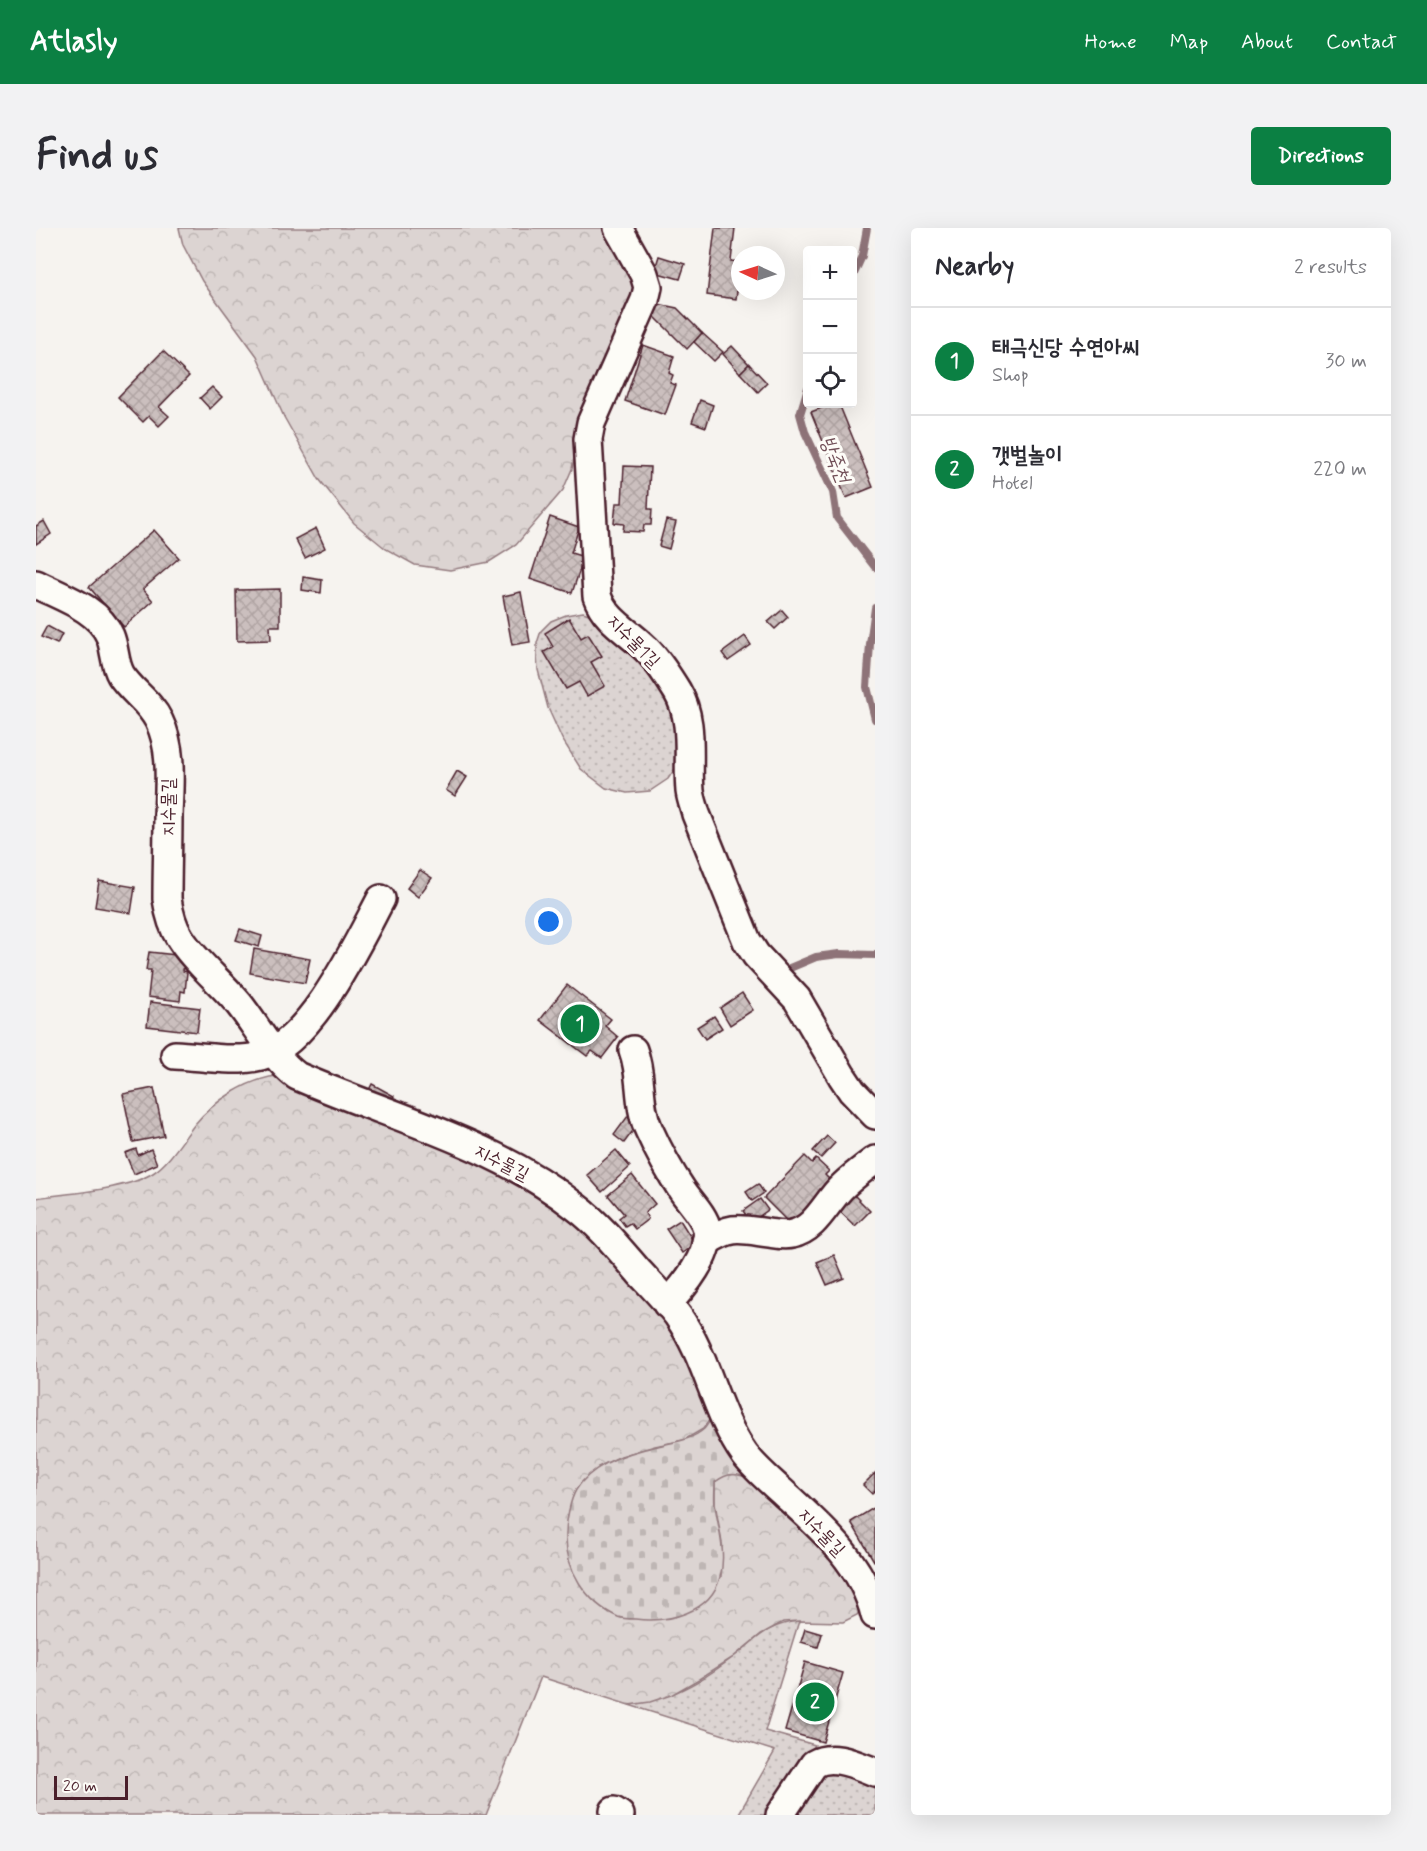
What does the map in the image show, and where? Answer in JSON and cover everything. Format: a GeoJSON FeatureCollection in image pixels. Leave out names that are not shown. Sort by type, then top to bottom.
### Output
{"type":"FeatureCollection","features":[{"type":"Feature","properties":{"kind":"lane","name":"지수물1길"},"geometry":{"type":"LineString","coordinates":[[620,230],[644,274],[648,287],[645,300],[591,423],[588,439],[597,596],[600,606],[608,616],[650,652],[678,692],[685,709],[688,728],[690,793],[696,814],[747,941],[756,955],[797,999],[852,1091],[875,1115]]}},
{"type":"Feature","properties":{"kind":"lane","name":"지수물길"},"geometry":{"type":"LineString","coordinates":[[36,584],[96,617],[110,637],[121,675],[145,700],[160,723],[168,756],[167,899],[169,914],[182,940],[240,1005],[286,1068],[297,1076],[483,1151],[552,1189],[601,1229],[622,1250],[678,1316],[692,1340],[733,1435],[746,1456],[831,1538],[849,1560],[871,1597],[875,1615]]}},
{"type":"Feature","properties":{"kind":"lane"},"geometry":{"type":"LineString","coordinates":[[175,1055],[248,1058],[263,1056],[274,1051],[306,1023],[322,1002],[340,976],[381,899]]}},
{"type":"Feature","properties":{"kind":"lane"},"geometry":{"type":"LineString","coordinates":[[633,1050],[639,1071],[641,1098],[648,1128],[680,1187],[703,1219],[707,1230],[702,1255],[689,1279],[668,1304]]}},
{"type":"Feature","properties":{"kind":"lane"},"geometry":{"type":"LineString","coordinates":[[706,1242],[731,1229],[744,1228],[778,1234],[793,1234],[808,1226],[838,1190],[875,1160]]}},
{"type":"Feature","properties":{"kind":"lane"},"geometry":{"type":"LineString","coordinates":[[780,1815],[814,1764],[821,1760],[830,1758],[875,1772]]}},
{"type":"Feature","properties":{"kind":"green space"},"geometry":{"type":"Polygon","coordinates":[[[179,228],[609,228],[632,273],[635,289],[582,414],[572,469],[563,490],[516,545],[489,562],[450,570],[415,565],[386,549],[354,523],[319,479],[284,417],[257,356],[202,281],[183,245],[179,228]]]}},
{"type":"Feature","properties":{"kind":"green space"},"geometry":{"type":"Polygon","coordinates":[[[583,612],[600,618],[650,665],[678,713],[678,764],[668,779],[650,791],[627,793],[606,788],[581,769],[562,739],[548,708],[538,670],[537,643],[541,631],[551,621],[583,612]]]}},
{"type":"Feature","properties":{"kind":"green space"},"geometry":{"type":"Polygon","coordinates":[[[277,1076],[445,1140],[574,1212],[682,1337],[714,1413],[703,1429],[684,1440],[621,1456],[598,1467],[721,1576],[722,1543],[715,1503],[715,1482],[725,1475],[738,1474],[754,1479],[803,1519],[865,1603],[857,1615],[843,1622],[783,1622],[761,1634],[732,1658],[699,1679],[671,1695],[650,1702],[629,1705],[541,1677],[486,1815],[36,1815],[36,1198],[113,1187],[142,1179],[153,1173],[171,1157],[195,1124],[222,1099],[243,1086],[277,1076]]]}},
{"type":"Feature","properties":{"kind":"green space"},"geometry":{"type":"Polygon","coordinates":[[[714,1413],[754,1479],[734,1474],[715,1482],[715,1502],[723,1559],[715,1589],[698,1607],[674,1617],[648,1620],[626,1619],[606,1611],[579,1583],[569,1560],[567,1523],[576,1490],[591,1473],[612,1460],[694,1436],[705,1427],[714,1413]]]}},
{"type":"Feature","properties":{"kind":"green space"},"geometry":{"type":"Polygon","coordinates":[[[799,1621],[765,1731],[815,1745],[769,1815],[738,1815],[775,1751],[629,1705],[677,1692],[702,1679],[770,1629],[799,1621]]]}},
{"type":"Feature","properties":{"kind":"green space"},"geometry":{"type":"Polygon","coordinates":[[[822,1768],[875,1779],[875,1815],[789,1815],[822,1768]]]}},
{"type":"Feature","properties":{"kind":"building"},"geometry":{"type":"Polygon","coordinates":[[[715,228],[735,228],[731,246],[731,298],[707,295],[715,228]]]}},
{"type":"Feature","properties":{"kind":"building"},"geometry":{"type":"Polygon","coordinates":[[[659,256],[685,264],[680,279],[654,272],[659,256]]]}},
{"type":"Feature","properties":{"kind":"building"},"geometry":{"type":"Polygon","coordinates":[[[658,304],[677,308],[702,333],[687,349],[650,312],[658,304]]]}},
{"type":"Feature","properties":{"kind":"building"},"geometry":{"type":"Polygon","coordinates":[[[702,333],[723,352],[714,361],[694,342],[702,333]]]}},
{"type":"Feature","properties":{"kind":"building"},"geometry":{"type":"Polygon","coordinates":[[[643,345],[674,356],[669,373],[673,375],[670,383],[676,385],[665,415],[625,401],[643,345]]]}},
{"type":"Feature","properties":{"kind":"building"},"geometry":{"type":"Polygon","coordinates":[[[732,346],[749,364],[740,373],[723,354],[732,346]]]}},
{"type":"Feature","properties":{"kind":"building"},"geometry":{"type":"Polygon","coordinates":[[[163,351],[189,376],[159,407],[169,416],[159,426],[149,416],[143,422],[118,397],[163,351]]]}},
{"type":"Feature","properties":{"kind":"building"},"geometry":{"type":"Polygon","coordinates":[[[749,364],[767,383],[758,392],[740,373],[749,364]]]}},
{"type":"Feature","properties":{"kind":"building"},"geometry":{"type":"Polygon","coordinates":[[[212,387],[222,397],[210,409],[200,398],[212,387]]]}},
{"type":"Feature","properties":{"kind":"building"},"geometry":{"type":"Polygon","coordinates":[[[700,400],[713,405],[706,427],[692,422],[700,400]]]}},
{"type":"Feature","properties":{"kind":"building"},"geometry":{"type":"Polygon","coordinates":[[[822,408],[841,408],[873,487],[846,498],[811,412],[822,408]]]}},
{"type":"Feature","properties":{"kind":"building"},"geometry":{"type":"Polygon","coordinates":[[[624,466],[650,467],[648,509],[652,509],[651,525],[644,525],[643,532],[623,531],[624,524],[614,523],[616,503],[622,503],[624,466]]]}},
{"type":"Feature","properties":{"kind":"building"},"geometry":{"type":"Polygon","coordinates":[[[550,517],[579,527],[571,553],[584,557],[572,593],[530,579],[550,517]]]}},
{"type":"Feature","properties":{"kind":"building"},"geometry":{"type":"Polygon","coordinates":[[[666,520],[676,522],[669,549],[659,546],[666,520]]]}},
{"type":"Feature","properties":{"kind":"building"},"geometry":{"type":"Polygon","coordinates":[[[44,521],[51,534],[36,544],[36,526],[44,521]]]}},
{"type":"Feature","properties":{"kind":"building"},"geometry":{"type":"Polygon","coordinates":[[[316,528],[325,548],[305,558],[295,539],[316,528]]]}},
{"type":"Feature","properties":{"kind":"building"},"geometry":{"type":"Polygon","coordinates":[[[154,530],[179,558],[143,589],[153,601],[124,627],[89,587],[154,530]]]}},
{"type":"Feature","properties":{"kind":"building"},"geometry":{"type":"Polygon","coordinates":[[[303,577],[322,580],[321,593],[302,590],[303,577]]]}},
{"type":"Feature","properties":{"kind":"building"},"geometry":{"type":"Polygon","coordinates":[[[280,589],[280,626],[270,626],[271,640],[237,641],[236,590],[280,589]]]}},
{"type":"Feature","properties":{"kind":"building"},"geometry":{"type":"Polygon","coordinates":[[[521,592],[530,642],[512,645],[503,596],[521,592]]]}},
{"type":"Feature","properties":{"kind":"building"},"geometry":{"type":"Polygon","coordinates":[[[782,610],[788,617],[775,629],[768,622],[782,610]]]}},
{"type":"Feature","properties":{"kind":"building"},"geometry":{"type":"Polygon","coordinates":[[[569,618],[581,638],[588,634],[602,656],[591,662],[605,686],[587,696],[579,682],[566,689],[544,652],[553,647],[545,633],[569,618]]]}},
{"type":"Feature","properties":{"kind":"building"},"geometry":{"type":"Polygon","coordinates":[[[47,626],[62,634],[57,644],[41,637],[47,626]]]}},
{"type":"Feature","properties":{"kind":"building"},"geometry":{"type":"Polygon","coordinates":[[[745,636],[751,645],[728,661],[722,653],[745,636]]]}},
{"type":"Feature","properties":{"kind":"building"},"geometry":{"type":"Polygon","coordinates":[[[457,771],[467,777],[455,796],[446,790],[457,771]]]}},
{"type":"Feature","properties":{"kind":"building"},"geometry":{"type":"Polygon","coordinates":[[[420,870],[432,878],[418,897],[407,888],[420,870]]]}},
{"type":"Feature","properties":{"kind":"building"},"geometry":{"type":"Polygon","coordinates":[[[99,881],[135,887],[131,913],[95,907],[99,881]]]}},
{"type":"Feature","properties":{"kind":"building"},"geometry":{"type":"Polygon","coordinates":[[[240,929],[262,936],[259,947],[236,940],[240,929]]]}},
{"type":"Feature","properties":{"kind":"building"},"geometry":{"type":"Polygon","coordinates":[[[254,949],[310,959],[305,983],[250,973],[254,949]]]}},
{"type":"Feature","properties":{"kind":"building"},"geometry":{"type":"Polygon","coordinates":[[[149,952],[185,956],[183,971],[187,972],[185,992],[181,991],[180,1001],[148,997],[151,970],[146,970],[149,952]]]}},
{"type":"Feature","properties":{"kind":"building"},"geometry":{"type":"Polygon","coordinates":[[[567,985],[611,1019],[605,1026],[618,1037],[602,1058],[592,1051],[587,1056],[540,1020],[567,985]]]}},
{"type":"Feature","properties":{"kind":"building"},"geometry":{"type":"Polygon","coordinates":[[[742,993],[753,1010],[730,1025],[720,1008],[742,993]]]}},
{"type":"Feature","properties":{"kind":"building"},"geometry":{"type":"Polygon","coordinates":[[[150,1002],[200,1008],[197,1032],[147,1026],[150,1002]]]}},
{"type":"Feature","properties":{"kind":"building"},"geometry":{"type":"Polygon","coordinates":[[[714,1016],[722,1028],[705,1039],[697,1027],[714,1016]]]}},
{"type":"Feature","properties":{"kind":"building"},"geometry":{"type":"Polygon","coordinates":[[[372,1084],[394,1096],[388,1107],[366,1096],[372,1084]]]}},
{"type":"Feature","properties":{"kind":"building"},"geometry":{"type":"Polygon","coordinates":[[[154,1088],[164,1136],[133,1142],[123,1094],[154,1088]]]}},
{"type":"Feature","properties":{"kind":"building"},"geometry":{"type":"Polygon","coordinates":[[[628,1116],[638,1124],[624,1143],[614,1135],[628,1116]]]}},
{"type":"Feature","properties":{"kind":"building"},"geometry":{"type":"Polygon","coordinates":[[[827,1136],[835,1143],[821,1158],[813,1151],[827,1136]]]}},
{"type":"Feature","properties":{"kind":"building"},"geometry":{"type":"Polygon","coordinates":[[[136,1149],[138,1155],[151,1149],[157,1164],[134,1174],[125,1153],[136,1149]]]}},
{"type":"Feature","properties":{"kind":"building"},"geometry":{"type":"Polygon","coordinates":[[[616,1150],[630,1167],[602,1192],[587,1175],[616,1150]]]}},
{"type":"Feature","properties":{"kind":"building"},"geometry":{"type":"Polygon","coordinates":[[[805,1156],[812,1163],[816,1159],[829,1171],[825,1175],[835,1185],[793,1227],[764,1198],[805,1156]]]}},
{"type":"Feature","properties":{"kind":"building"},"geometry":{"type":"Polygon","coordinates":[[[632,1175],[655,1204],[645,1213],[648,1219],[635,1229],[630,1223],[625,1226],[619,1218],[624,1214],[608,1195],[632,1175]]]}},
{"type":"Feature","properties":{"kind":"building"},"geometry":{"type":"Polygon","coordinates":[[[758,1184],[764,1193],[752,1201],[746,1192],[758,1184]]]}},
{"type":"Feature","properties":{"kind":"building"},"geometry":{"type":"Polygon","coordinates":[[[851,1192],[870,1211],[855,1226],[836,1208],[851,1192]]]}},
{"type":"Feature","properties":{"kind":"building"},"geometry":{"type":"Polygon","coordinates":[[[760,1199],[768,1210],[751,1222],[743,1211],[760,1199]]]}},
{"type":"Feature","properties":{"kind":"building"},"geometry":{"type":"Polygon","coordinates":[[[680,1220],[695,1244],[682,1253],[666,1229],[680,1220]]]}},
{"type":"Feature","properties":{"kind":"building"},"geometry":{"type":"Polygon","coordinates":[[[834,1255],[844,1278],[827,1285],[817,1262],[834,1255]]]}},
{"type":"Feature","properties":{"kind":"building"},"geometry":{"type":"Polygon","coordinates":[[[875,1473],[875,1491],[872,1494],[863,1485],[875,1473]]]}},
{"type":"Feature","properties":{"kind":"building"},"geometry":{"type":"Polygon","coordinates":[[[875,1507],[875,1561],[874,1561],[851,1522],[875,1507]]]}},
{"type":"Feature","properties":{"kind":"building"},"geometry":{"type":"Polygon","coordinates":[[[805,1629],[822,1634],[818,1647],[801,1642],[805,1629]]]}},
{"type":"Feature","properties":{"kind":"building"},"geometry":{"type":"Polygon","coordinates":[[[805,1662],[843,1673],[823,1742],[785,1731],[805,1662]]]}},
{"type":"Feature","properties":{"kind":"waterway","name":"방죽천"},"geometry":{"type":"LineString","coordinates":[[857,267],[862,256],[867,228]]}},
{"type":"Feature","properties":{"kind":"waterway","name":"방죽천"},"geometry":{"type":"LineString","coordinates":[[803,404],[800,414],[805,432],[833,492],[837,518],[875,567]]}},
{"type":"Feature","properties":{"kind":"waterway","name":"방죽천"},"geometry":{"type":"LineString","coordinates":[[875,608],[867,687],[875,719]]}},
{"type":"Feature","properties":{"kind":"waterway"},"geometry":{"type":"LineString","coordinates":[[785,970],[816,957],[839,954],[875,955]]}},
{"type":"Feature","properties":{"kind":"place","name":"태극신당 수연아씨"},"geometry":{"type":"Point","coordinates":[580,1024]}},
{"type":"Feature","properties":{"kind":"place","name":"갯벌놀이"},"geometry":{"type":"Point","coordinates":[815,1702]}}]}
